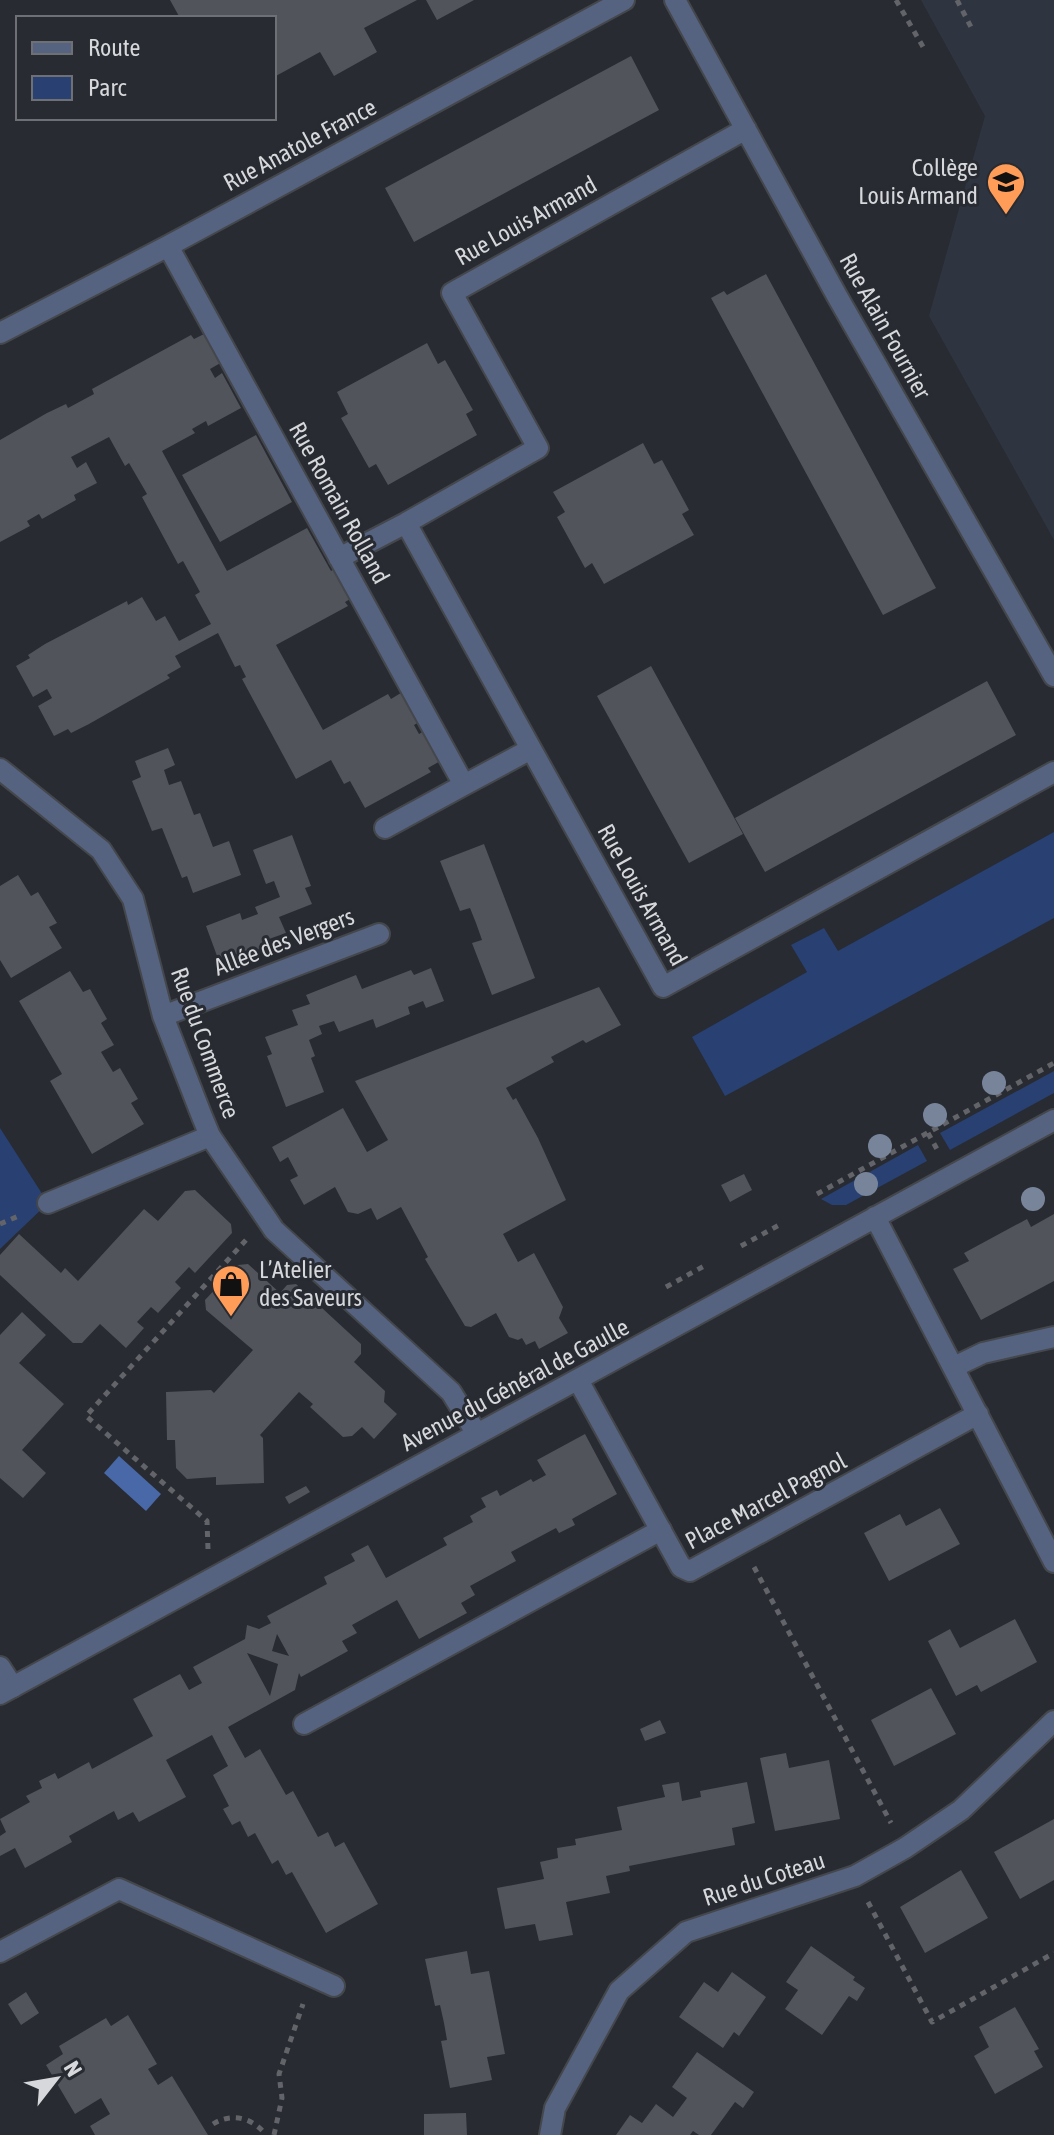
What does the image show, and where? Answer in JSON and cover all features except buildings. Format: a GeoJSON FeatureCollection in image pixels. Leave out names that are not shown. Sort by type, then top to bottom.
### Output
{"type":"FeatureCollection","features":[{"type":"Feature","properties":{"kind":"street","name":"Rue Anatole France"},"geometry":{"type":"LineString","coordinates":[[0,333],[624,0]]}},
{"type":"Feature","properties":{"kind":"street","name":"Rue Alain Fournier"},"geometry":{"type":"LineString","coordinates":[[675,0],[837,296],[1054,676]]}},
{"type":"Feature","properties":{"kind":"street","name":"Rue Louis Armand"},"geometry":{"type":"LineString","coordinates":[[339,558],[538,448],[452,293],[746,129]]}},
{"type":"Feature","properties":{"kind":"street","name":"Rue Romain Rolland"},"geometry":{"type":"LineString","coordinates":[[168,246],[464,785]]}},
{"type":"Feature","properties":{"kind":"street","name":"Rue Louis Armand"},"geometry":{"type":"LineString","coordinates":[[406,523],[663,987],[1054,772]]}},
{"type":"Feature","properties":{"kind":"street"},"geometry":{"type":"LineString","coordinates":[[385,828],[531,749]]}},
{"type":"Feature","properties":{"kind":"street","name":"Rue du Commerce"},"geometry":{"type":"LineString","coordinates":[[0,769],[101,850],[133,899],[163,1016],[210,1136],[274,1230],[451,1392],[477,1434]]}},
{"type":"Feature","properties":{"kind":"street","name":"Allée des Vergers"},"geometry":{"type":"LineString","coordinates":[[163,1016],[379,934]]}},
{"type":"Feature","properties":{"kind":"street","name":"Avenue du Général de Gaulle"},"geometry":{"type":"LineString","coordinates":[[7,1691],[1054,1120]]}},
{"type":"Feature","properties":{"kind":"street"},"geometry":{"type":"LineString","coordinates":[[48,1203],[210,1136]]}},
{"type":"Feature","properties":{"kind":"street"},"geometry":{"type":"LineString","coordinates":[[875,1217],[1054,1562]]}},
{"type":"Feature","properties":{"kind":"street"},"geometry":{"type":"LineString","coordinates":[[954,1367],[983,1353],[1054,1337]]}},
{"type":"Feature","properties":{"kind":"street","name":"Place Marcel Pagnol"},"geometry":{"type":"LineString","coordinates":[[578,1380],[681,1567],[690,1571],[978,1414]]}},
{"type":"Feature","properties":{"kind":"street"},"geometry":{"type":"LineString","coordinates":[[304,1724],[661,1530]]}},
{"type":"Feature","properties":{"kind":"street"},"geometry":{"type":"LineString","coordinates":[[0,1667],[7,1691]]}},
{"type":"Feature","properties":{"kind":"street","name":"Rue du Coteau"},"geometry":{"type":"LineString","coordinates":[[550,2135],[555,2108],[619,1991],[686,1932],[855,1876],[905,1848],[961,1810],[1054,1721]]}},
{"type":"Feature","properties":{"kind":"street"},"geometry":{"type":"LineString","coordinates":[[0,1952],[119,1889],[334,1986]]}},
{"type":"Feature","properties":{"kind":"path"},"geometry":{"type":"LineString","coordinates":[[896,0],[926,52]]}},
{"type":"Feature","properties":{"kind":"path"},"geometry":{"type":"LineString","coordinates":[[957,0],[971,27]]}},
{"type":"Feature","properties":{"kind":"path"},"geometry":{"type":"LineString","coordinates":[[817,1194],[1054,1063]]}},
{"type":"Feature","properties":{"kind":"path"},"geometry":{"type":"LineString","coordinates":[[928,1133],[942,1159]]}},
{"type":"Feature","properties":{"kind":"path"},"geometry":{"type":"LineString","coordinates":[[208,1549],[207,1521],[86,1416],[266,1218]]}},
{"type":"Feature","properties":{"kind":"path"},"geometry":{"type":"LineString","coordinates":[[741,1246],[781,1224]]}},
{"type":"Feature","properties":{"kind":"path"},"geometry":{"type":"LineString","coordinates":[[666,1287],[706,1265]]}},
{"type":"Feature","properties":{"kind":"path"},"geometry":{"type":"LineString","coordinates":[[742,1545],[896,1830]]}},
{"type":"Feature","properties":{"kind":"path"},"geometry":{"type":"LineString","coordinates":[[855,1876],[932,2022],[1054,1953]]}},
{"type":"Feature","properties":{"kind":"path"},"geometry":{"type":"LineString","coordinates":[[274,2135],[282,2098],[279,2074],[312,1977]]}},
{"type":"Feature","properties":{"kind":"path"},"geometry":{"type":"LineString","coordinates":[[213,2124],[223,2118],[238,2117],[253,2123],[266,2135]]}},
{"type":"Feature","properties":{"kind":"shaded area","name":"Collège Louis Armand"},"geometry":{"type":"Polygon","coordinates":[[[921,0],[1054,0],[1054,540],[929,316],[985,116],[921,0]]]}},
{"type":"Feature","properties":{"kind":"shaded area"},"geometry":{"type":"Polygon","coordinates":[[[119,1456],[161,1494],[146,1511],[104,1473],[119,1456]]]}},
{"type":"Feature","properties":{"kind":"green space"},"geometry":{"type":"Polygon","coordinates":[[[1054,832],[1054,918],[725,1096],[692,1037],[807,972],[791,945],[824,928],[838,951],[1054,832]]]}},
{"type":"Feature","properties":{"kind":"green space"},"geometry":{"type":"Polygon","coordinates":[[[1054,1071],[1054,1093],[950,1150],[940,1133],[1054,1071]]]}},
{"type":"Feature","properties":{"kind":"green space"},"geometry":{"type":"Polygon","coordinates":[[[0,1128],[48,1203],[0,1249],[0,1128]]]}},
{"type":"Feature","properties":{"kind":"green space"},"geometry":{"type":"Polygon","coordinates":[[[918,1145],[927,1161],[846,1205],[832,1205],[821,1199],[918,1145]]]}},
{"type":"Feature","properties":{"kind":"place","name":"Collège Louis Armand"},"geometry":{"type":"Point","coordinates":[1006,216]}},
{"type":"Feature","properties":{"kind":"place","name":"L’Atelier des Saveurs"},"geometry":{"type":"Point","coordinates":[231,1318]}}]}
